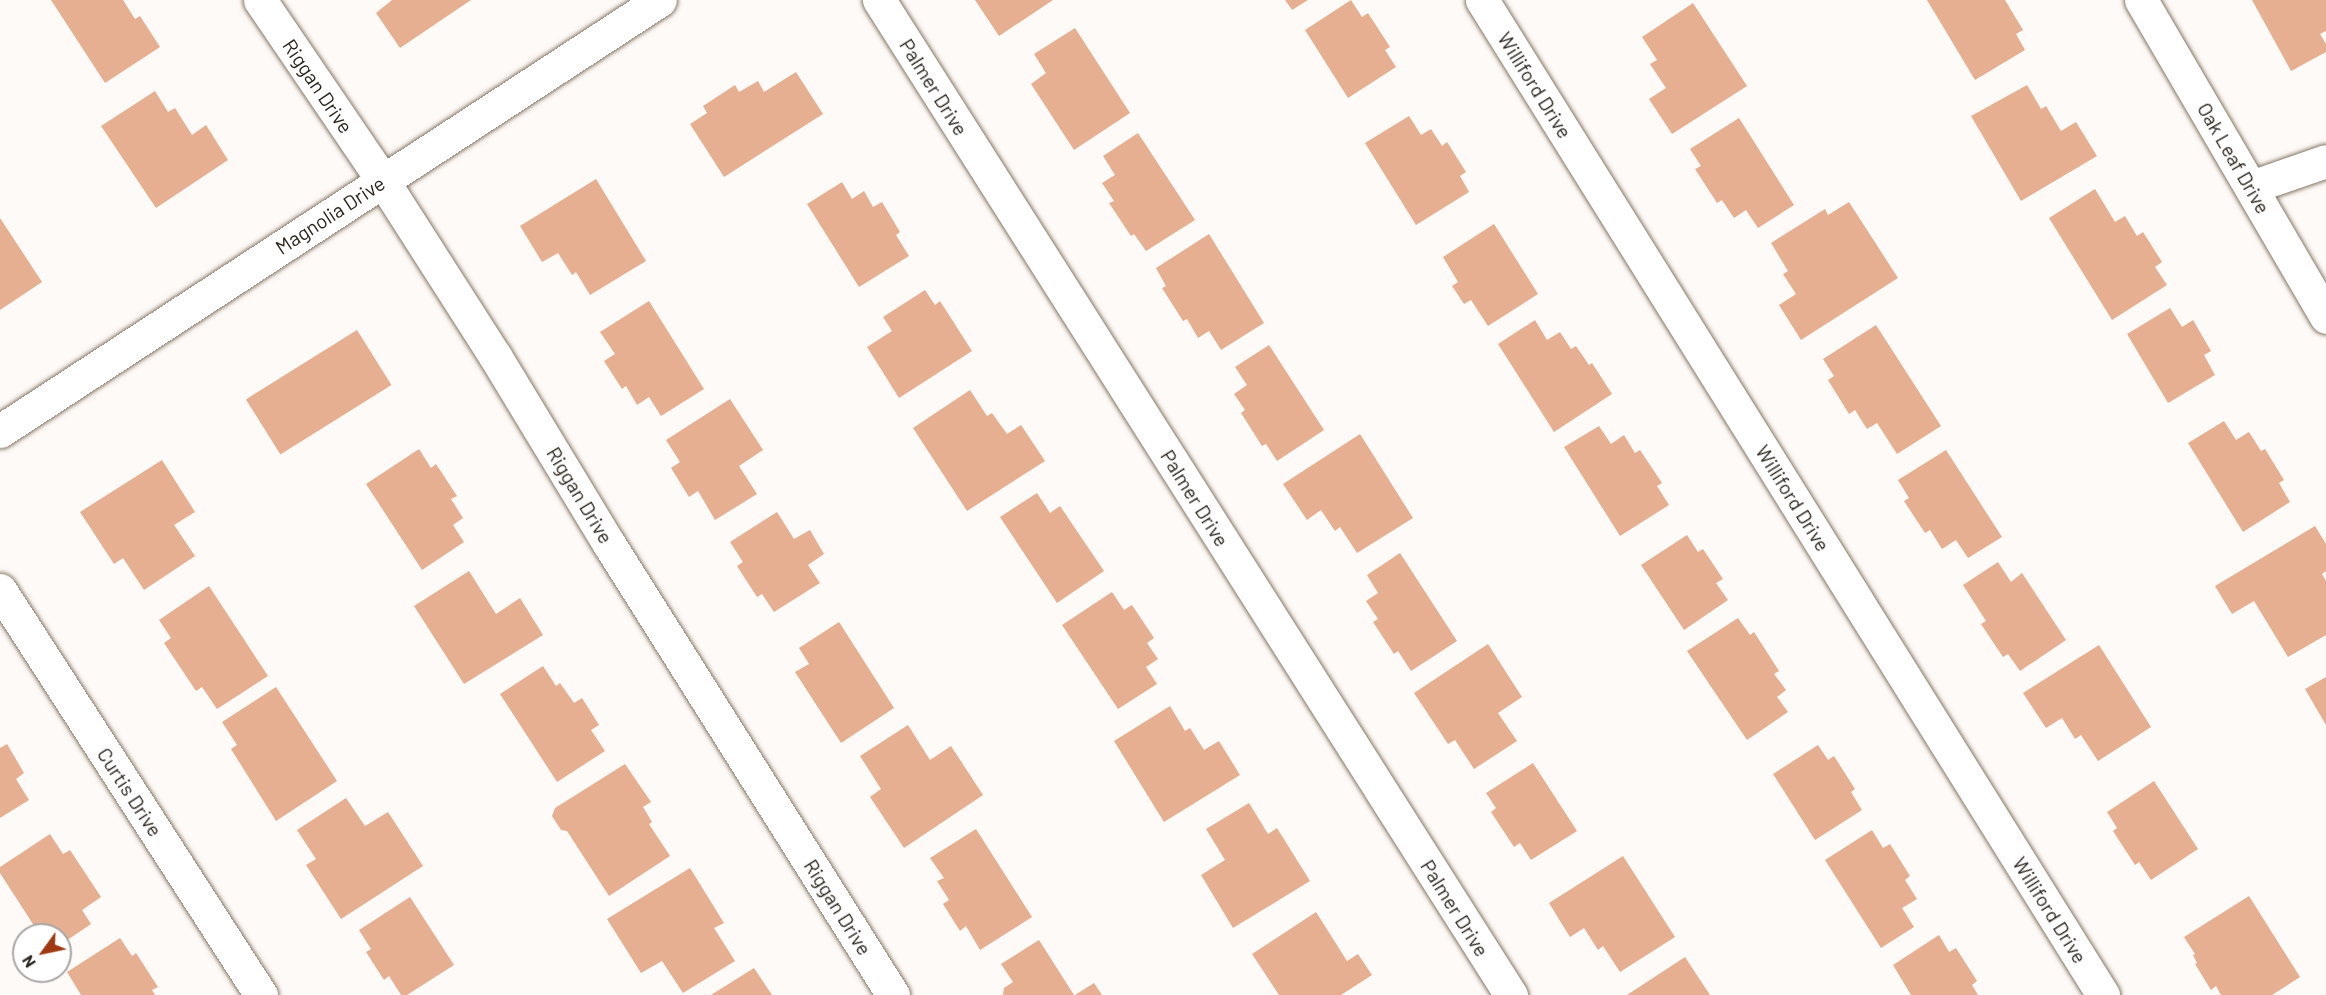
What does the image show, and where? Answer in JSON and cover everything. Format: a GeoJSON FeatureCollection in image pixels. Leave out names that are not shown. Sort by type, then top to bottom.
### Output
{"type":"FeatureCollection","features":[{"type":"Feature","properties":{"kind":"street","name":"Riggan Drive"},"geometry":{"type":"LineString","coordinates":[[260,0],[383,181],[893,995]]}},
{"type":"Feature","properties":{"kind":"street","name":"Magnolia Drive"},"geometry":{"type":"LineString","coordinates":[[0,430],[660,0]]}},
{"type":"Feature","properties":{"kind":"street","name":"Palmer Drive"},"geometry":{"type":"LineString","coordinates":[[879,0],[1511,995]]}},
{"type":"Feature","properties":{"kind":"street","name":"Williford Drive"},"geometry":{"type":"LineString","coordinates":[[1482,0],[2103,995]]}},
{"type":"Feature","properties":{"kind":"street","name":"Oak Leaf Drive"},"geometry":{"type":"LineString","coordinates":[[2141,0],[2326,317]]}},
{"type":"Feature","properties":{"kind":"street"},"geometry":{"type":"LineString","coordinates":[[2251,187],[2326,161]]}},
{"type":"Feature","properties":{"kind":"street","name":"Curtis Drive"},"geometry":{"type":"LineString","coordinates":[[0,590],[261,995]]}},
{"type":"Feature","properties":{"kind":"building"},"geometry":{"type":"Polygon","coordinates":[[[51,0],[123,0],[135,19],[140,16],[160,47],[105,83],[51,0]]]}},
{"type":"Feature","properties":{"kind":"building"},"geometry":{"type":"Polygon","coordinates":[[[392,0],[471,0],[400,48],[376,13],[392,0]]]}},
{"type":"Feature","properties":{"kind":"building"},"geometry":{"type":"Polygon","coordinates":[[[975,0],[1053,0],[999,36],[975,0]]]}},
{"type":"Feature","properties":{"kind":"building"},"geometry":{"type":"Polygon","coordinates":[[[1285,0],[1308,0],[1292,10],[1285,0]]]}},
{"type":"Feature","properties":{"kind":"building"},"geometry":{"type":"Polygon","coordinates":[[[1351,0],[1362,17],[1368,13],[1390,47],[1385,50],[1396,67],[1348,98],[1305,30],[1351,0]]]}},
{"type":"Feature","properties":{"kind":"building"},"geometry":{"type":"Polygon","coordinates":[[[1927,0],[2005,0],[2023,30],[2016,34],[2025,50],[1975,80],[1927,0]]]}},
{"type":"Feature","properties":{"kind":"building"},"geometry":{"type":"Polygon","coordinates":[[[2252,0],[2326,0],[2326,31],[2320,34],[2326,44],[2326,52],[2291,71],[2252,0]]]}},
{"type":"Feature","properties":{"kind":"building"},"geometry":{"type":"Polygon","coordinates":[[[1693,3],[1747,86],[1672,134],[1649,99],[1666,88],[1650,64],[1657,60],[1642,37],[1693,3]]]}},
{"type":"Feature","properties":{"kind":"building"},"geometry":{"type":"Polygon","coordinates":[[[1075,28],[1130,113],[1074,150],[1031,84],[1046,73],[1034,54],[1075,28]]]}},
{"type":"Feature","properties":{"kind":"building"},"geometry":{"type":"Polygon","coordinates":[[[796,72],[823,114],[724,177],[690,124],[707,113],[703,106],[735,85],[739,92],[758,81],[764,92],[796,72]]]}},
{"type":"Feature","properties":{"kind":"building"},"geometry":{"type":"Polygon","coordinates":[[[2027,85],[2041,109],[2046,106],[2061,131],[2076,122],[2097,156],[2021,201],[1971,116],[2027,85]]]}},
{"type":"Feature","properties":{"kind":"building"},"geometry":{"type":"Polygon","coordinates":[[[155,91],[168,112],[175,108],[192,135],[206,125],[228,160],[156,208],[101,126],[155,91]]]}},
{"type":"Feature","properties":{"kind":"building"},"geometry":{"type":"Polygon","coordinates":[[[1409,116],[1421,135],[1431,129],[1442,146],[1447,142],[1466,172],[1460,176],[1469,192],[1416,225],[1365,143],[1409,116]]]}},
{"type":"Feature","properties":{"kind":"building"},"geometry":{"type":"Polygon","coordinates":[[[1739,118],[1794,205],[1758,228],[1746,210],[1734,218],[1722,200],[1717,203],[1695,169],[1701,166],[1690,149],[1739,118]]]}},
{"type":"Feature","properties":{"kind":"building"},"geometry":{"type":"Polygon","coordinates":[[[1138,133],[1195,220],[1146,251],[1134,234],[1131,236],[1109,203],[1114,201],[1102,183],[1115,175],[1103,156],[1138,133]]]}},
{"type":"Feature","properties":{"kind":"building"},"geometry":{"type":"Polygon","coordinates":[[[596,179],[646,261],[590,295],[576,272],[572,275],[558,253],[542,262],[520,226],[596,179]]]}},
{"type":"Feature","properties":{"kind":"building"},"geometry":{"type":"Polygon","coordinates":[[[842,182],[852,199],[864,191],[873,207],[882,202],[900,232],[896,235],[909,256],[859,287],[807,204],[842,182]]]}},
{"type":"Feature","properties":{"kind":"building"},"geometry":{"type":"Polygon","coordinates":[[[2095,189],[2115,222],[2125,216],[2137,236],[2143,232],[2162,262],[2155,267],[2167,285],[2112,320],[2049,218],[2095,189]]]}},
{"type":"Feature","properties":{"kind":"building"},"geometry":{"type":"Polygon","coordinates":[[[1849,202],[1898,278],[1801,340],[1779,305],[1796,294],[1783,274],[1788,271],[1771,243],[1825,209],[1828,215],[1849,202]]]}},
{"type":"Feature","properties":{"kind":"building"},"geometry":{"type":"Polygon","coordinates":[[[0,218],[42,282],[0,310],[0,218]]]}},
{"type":"Feature","properties":{"kind":"building"},"geometry":{"type":"Polygon","coordinates":[[[1494,224],[1538,294],[1488,326],[1471,300],[1464,304],[1452,286],[1458,282],[1443,257],[1494,224]]]}},
{"type":"Feature","properties":{"kind":"building"},"geometry":{"type":"Polygon","coordinates":[[[1209,234],[1264,323],[1221,350],[1209,331],[1198,338],[1187,319],[1183,321],[1162,288],[1166,286],[1156,268],[1209,234]]]}},
{"type":"Feature","properties":{"kind":"building"},"geometry":{"type":"Polygon","coordinates":[[[925,290],[935,305],[940,301],[972,351],[899,398],[867,347],[892,331],[883,317],[925,290]]]}},
{"type":"Feature","properties":{"kind":"building"},"geometry":{"type":"Polygon","coordinates":[[[649,301],[704,389],[661,416],[649,397],[637,405],[626,386],[622,389],[604,361],[615,354],[600,332],[649,301]]]}},
{"type":"Feature","properties":{"kind":"building"},"geometry":{"type":"Polygon","coordinates":[[[2170,308],[2182,327],[2193,320],[2211,351],[2204,355],[2215,375],[2168,403],[2127,334],[2170,308]]]}},
{"type":"Feature","properties":{"kind":"building"},"geometry":{"type":"Polygon","coordinates":[[[1535,320],[1547,340],[1560,332],[1571,349],[1576,346],[1589,365],[1592,363],[1612,394],[1554,432],[1498,344],[1535,320]]]}},
{"type":"Feature","properties":{"kind":"building"},"geometry":{"type":"Polygon","coordinates":[[[1876,325],[1941,426],[1897,454],[1877,423],[1867,429],[1855,410],[1849,414],[1828,380],[1834,376],[1823,359],[1876,325]]]}},
{"type":"Feature","properties":{"kind":"building"},"geometry":{"type":"Polygon","coordinates":[[[357,330],[391,385],[280,455],[246,399],[357,330]]]}},
{"type":"Feature","properties":{"kind":"building"},"geometry":{"type":"Polygon","coordinates":[[[1269,345],[1324,430],[1277,461],[1266,444],[1262,446],[1241,413],[1245,410],[1234,394],[1247,385],[1235,367],[1269,345]]]}},
{"type":"Feature","properties":{"kind":"building"},"geometry":{"type":"Polygon","coordinates":[[[970,390],[987,416],[992,413],[1007,434],[1021,425],[1045,461],[967,511],[913,428],[970,390]]]}},
{"type":"Feature","properties":{"kind":"building"},"geometry":{"type":"Polygon","coordinates":[[[730,399],[763,450],[739,466],[757,494],[715,520],[698,491],[689,497],[671,468],[680,462],[666,440],[730,399]]]}},
{"type":"Feature","properties":{"kind":"building"},"geometry":{"type":"Polygon","coordinates":[[[2224,421],[2236,440],[2249,432],[2261,451],[2265,449],[2284,480],[2279,483],[2290,502],[2243,532],[2188,443],[2224,421]]]}},
{"type":"Feature","properties":{"kind":"building"},"geometry":{"type":"Polygon","coordinates":[[[1599,426],[1611,444],[1624,435],[1635,453],[1640,450],[1662,483],[1657,486],[1669,505],[1620,536],[1564,447],[1599,426]]]}},
{"type":"Feature","properties":{"kind":"building"},"geometry":{"type":"Polygon","coordinates":[[[1360,434],[1413,518],[1357,553],[1340,527],[1335,531],[1321,510],[1307,520],[1283,484],[1360,434]]]}},
{"type":"Feature","properties":{"kind":"building"},"geometry":{"type":"Polygon","coordinates":[[[419,449],[431,468],[436,464],[457,496],[451,499],[463,518],[453,525],[464,542],[422,570],[366,484],[419,449]]]}},
{"type":"Feature","properties":{"kind":"building"},"geometry":{"type":"Polygon","coordinates":[[[1946,450],[2002,537],[1968,558],[1956,540],[1942,549],[1930,530],[1925,533],[1904,501],[1909,498],[1898,480],[1946,450]]]}},
{"type":"Feature","properties":{"kind":"building"},"geometry":{"type":"Polygon","coordinates":[[[162,460],[195,512],[174,525],[195,556],[144,590],[123,558],[114,564],[80,512],[162,460]]]}},
{"type":"Feature","properties":{"kind":"building"},"geometry":{"type":"Polygon","coordinates":[[[1037,493],[1050,513],[1060,506],[1104,571],[1057,603],[1000,517],[1037,493]]]}},
{"type":"Feature","properties":{"kind":"building"},"geometry":{"type":"Polygon","coordinates":[[[777,512],[794,539],[810,530],[824,554],[808,565],[820,583],[774,612],[762,594],[757,597],[737,566],[743,562],[730,542],[777,512]]]}},
{"type":"Feature","properties":{"kind":"building"},"geometry":{"type":"Polygon","coordinates":[[[2315,526],[2326,544],[2326,571],[2322,574],[2326,581],[2326,635],[2288,657],[2254,601],[2232,614],[2215,586],[2315,526]]]}},
{"type":"Feature","properties":{"kind":"building"},"geometry":{"type":"Polygon","coordinates":[[[1687,535],[1698,552],[1703,549],[1723,579],[1716,583],[1728,600],[1684,630],[1641,565],[1687,535]]]}},
{"type":"Feature","properties":{"kind":"building"},"geometry":{"type":"Polygon","coordinates":[[[1400,553],[1457,641],[1411,671],[1398,651],[1394,654],[1373,622],[1378,619],[1366,601],[1378,593],[1367,575],[1400,553]]]}},
{"type":"Feature","properties":{"kind":"building"},"geometry":{"type":"Polygon","coordinates":[[[1998,562],[2011,582],[2022,573],[2066,640],[2020,671],[2008,654],[2003,657],[1981,624],[1986,621],[1963,585],[1998,562]]]}},
{"type":"Feature","properties":{"kind":"building"},"geometry":{"type":"Polygon","coordinates":[[[469,571],[496,614],[520,598],[543,635],[464,684],[414,606],[469,571]]]}},
{"type":"Feature","properties":{"kind":"building"},"geometry":{"type":"Polygon","coordinates":[[[209,586],[268,676],[217,709],[202,687],[196,691],[164,643],[171,638],[159,620],[209,586]]]}},
{"type":"Feature","properties":{"kind":"building"},"geometry":{"type":"Polygon","coordinates":[[[1112,592],[1124,610],[1132,605],[1154,638],[1147,643],[1158,659],[1146,667],[1157,684],[1118,709],[1062,625],[1112,592]]]}},
{"type":"Feature","properties":{"kind":"building"},"geometry":{"type":"Polygon","coordinates":[[[1738,618],[1750,635],[1754,632],[1779,671],[1774,674],[1786,690],[1777,697],[1788,712],[1747,740],[1687,651],[1738,618]]]}},
{"type":"Feature","properties":{"kind":"building"},"geometry":{"type":"Polygon","coordinates":[[[839,622],[894,708],[841,743],[795,672],[809,664],[799,648],[839,622]]]}},
{"type":"Feature","properties":{"kind":"building"},"geometry":{"type":"Polygon","coordinates":[[[1488,644],[1522,697],[1498,713],[1517,741],[1474,769],[1455,740],[1448,744],[1414,693],[1488,644]]]}},
{"type":"Feature","properties":{"kind":"building"},"geometry":{"type":"Polygon","coordinates":[[[2099,645],[2151,727],[2098,761],[2081,735],[2075,739],[2062,718],[2046,728],[2023,693],[2099,645]]]}},
{"type":"Feature","properties":{"kind":"building"},"geometry":{"type":"Polygon","coordinates":[[[543,666],[556,686],[560,683],[574,703],[582,698],[599,725],[591,730],[605,751],[557,782],[500,694],[543,666]]]}},
{"type":"Feature","properties":{"kind":"building"},"geometry":{"type":"Polygon","coordinates":[[[2326,677],[2326,725],[2305,689],[2326,677]]]}},
{"type":"Feature","properties":{"kind":"building"},"geometry":{"type":"Polygon","coordinates":[[[276,687],[337,781],[276,821],[231,749],[237,745],[222,722],[276,687]]]}},
{"type":"Feature","properties":{"kind":"building"},"geometry":{"type":"Polygon","coordinates":[[[1170,706],[1185,731],[1190,728],[1204,750],[1219,741],[1240,775],[1164,822],[1114,741],[1170,706]]]}},
{"type":"Feature","properties":{"kind":"building"},"geometry":{"type":"Polygon","coordinates":[[[908,725],[930,760],[951,746],[983,795],[904,848],[870,797],[881,789],[860,756],[908,725]]]}},
{"type":"Feature","properties":{"kind":"building"},"geometry":{"type":"Polygon","coordinates":[[[7,744],[24,773],[16,779],[29,800],[0,818],[0,748],[7,744]]]}},
{"type":"Feature","properties":{"kind":"building"},"geometry":{"type":"Polygon","coordinates":[[[1818,745],[1828,760],[1834,756],[1855,789],[1851,792],[1862,810],[1815,840],[1773,774],[1818,745]]]}},
{"type":"Feature","properties":{"kind":"building"},"geometry":{"type":"Polygon","coordinates":[[[1533,763],[1577,831],[1531,860],[1520,843],[1514,847],[1491,812],[1496,808],[1486,793],[1533,763]]]}},
{"type":"Feature","properties":{"kind":"building"},"geometry":{"type":"Polygon","coordinates":[[[625,764],[651,802],[643,807],[652,822],[649,824],[670,856],[609,896],[567,831],[561,830],[552,816],[555,808],[625,764]]]}},
{"type":"Feature","properties":{"kind":"building"},"geometry":{"type":"Polygon","coordinates":[[[2154,781],[2198,849],[2151,880],[2139,862],[2135,865],[2113,831],[2117,828],[2107,812],[2154,781]]]}},
{"type":"Feature","properties":{"kind":"building"},"geometry":{"type":"Polygon","coordinates":[[[346,798],[365,826],[388,812],[423,866],[341,919],[306,865],[316,859],[297,830],[346,798]]]}},
{"type":"Feature","properties":{"kind":"building"},"geometry":{"type":"Polygon","coordinates":[[[1249,803],[1268,834],[1277,828],[1310,881],[1233,928],[1201,875],[1225,860],[1206,829],[1249,803]]]}},
{"type":"Feature","properties":{"kind":"building"},"geometry":{"type":"Polygon","coordinates":[[[976,829],[1032,917],[980,950],[966,926],[960,931],[943,904],[949,900],[937,881],[944,878],[930,858],[976,829]]]}},
{"type":"Feature","properties":{"kind":"building"},"geometry":{"type":"Polygon","coordinates":[[[1872,830],[1883,848],[1890,844],[1910,876],[1905,880],[1917,899],[1902,908],[1914,927],[1881,948],[1825,860],[1872,830]]]}},
{"type":"Feature","properties":{"kind":"building"},"geometry":{"type":"Polygon","coordinates":[[[50,834],[63,854],[70,850],[101,897],[82,910],[91,924],[72,937],[72,923],[32,923],[0,873],[0,867],[50,834]]]}},
{"type":"Feature","properties":{"kind":"building"},"geometry":{"type":"Polygon","coordinates":[[[1623,856],[1675,937],[1620,972],[1603,946],[1598,950],[1584,928],[1570,937],[1549,903],[1623,856]]]}},
{"type":"Feature","properties":{"kind":"building"},"geometry":{"type":"Polygon","coordinates":[[[690,868],[724,923],[714,928],[735,961],[683,993],[662,961],[641,973],[607,919],[690,868]]]}},
{"type":"Feature","properties":{"kind":"building"},"geometry":{"type":"Polygon","coordinates":[[[2249,896],[2300,977],[2272,995],[2221,995],[2216,986],[2211,990],[2195,964],[2197,963],[2193,955],[2195,954],[2184,937],[2249,896]]]}},
{"type":"Feature","properties":{"kind":"building"},"geometry":{"type":"Polygon","coordinates":[[[410,897],[454,965],[407,995],[401,995],[389,976],[384,980],[366,952],[371,949],[359,930],[410,897]]]}},
{"type":"Feature","properties":{"kind":"building"},"geometry":{"type":"Polygon","coordinates":[[[1316,912],[1347,961],[1358,954],[1372,975],[1341,995],[1279,995],[1252,954],[1316,912]]]}},
{"type":"Feature","properties":{"kind":"building"},"geometry":{"type":"Polygon","coordinates":[[[1939,935],[1949,952],[1956,948],[1977,981],[1972,985],[1978,995],[1911,995],[1893,965],[1939,935]]]}},
{"type":"Feature","properties":{"kind":"building"},"geometry":{"type":"Polygon","coordinates":[[[120,938],[132,956],[136,953],[158,987],[152,990],[155,995],[81,995],[72,980],[72,969],[120,938]]]}},
{"type":"Feature","properties":{"kind":"building"},"geometry":{"type":"Polygon","coordinates":[[[1039,940],[1074,995],[1003,995],[1004,988],[1013,982],[1001,964],[1039,940]]]}},
{"type":"Feature","properties":{"kind":"building"},"geometry":{"type":"Polygon","coordinates":[[[1685,957],[1710,995],[1627,995],[1685,957]]]}},
{"type":"Feature","properties":{"kind":"building"},"geometry":{"type":"Polygon","coordinates":[[[754,968],[772,995],[711,995],[754,968]]]}},
{"type":"Feature","properties":{"kind":"building"},"geometry":{"type":"Polygon","coordinates":[[[1094,983],[1102,995],[1075,995],[1094,983]]]}}]}
